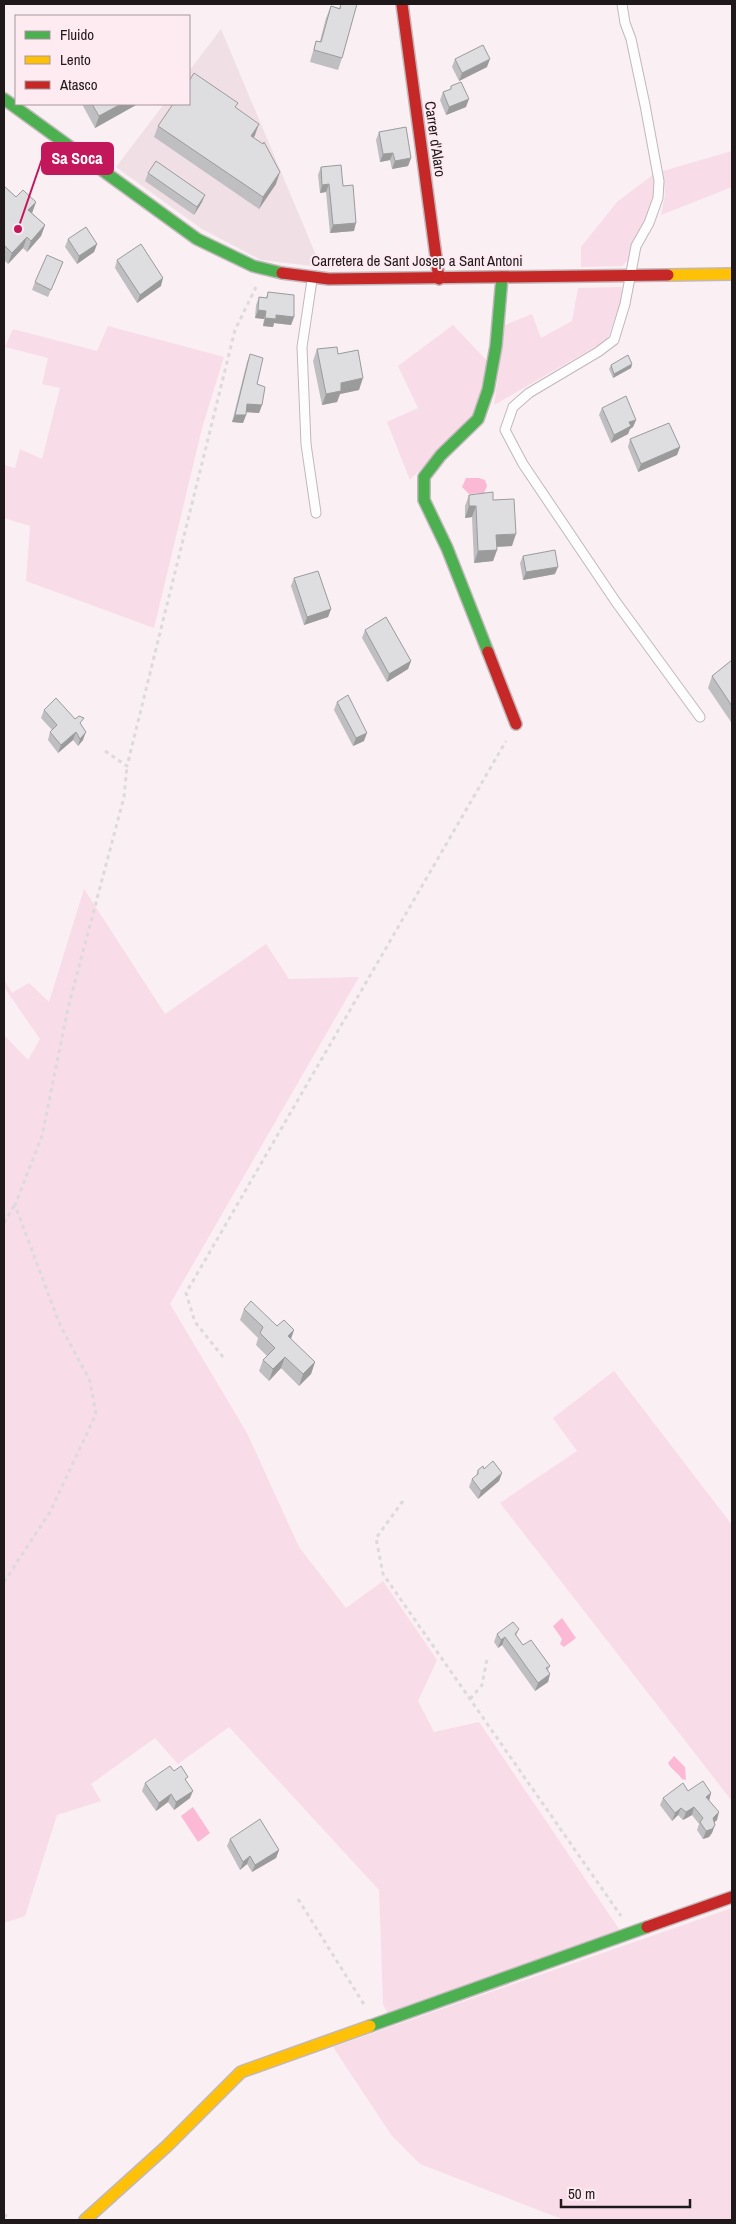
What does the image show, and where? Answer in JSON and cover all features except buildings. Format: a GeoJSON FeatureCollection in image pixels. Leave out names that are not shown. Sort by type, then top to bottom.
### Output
{"type":"FeatureCollection","features":[{"type":"Feature","properties":{"kind":"street","name":"Carrer d'Alaro"},"geometry":{"type":"LineString","coordinates":[[402,4],[439,279]]}},
{"type":"Feature","properties":{"kind":"street","name":"Carretera de Sant Josep a Sant Antoni"},"geometry":{"type":"LineString","coordinates":[[4,99],[197,239],[227,254],[265,269],[290,275],[313,277],[439,279],[732,274]]}},
{"type":"Feature","properties":{"kind":"street"},"geometry":{"type":"LineString","coordinates":[[502,277],[496,346],[488,390],[478,419],[441,455],[424,477],[424,500],[450,556],[516,724]]}},
{"type":"Feature","properties":{"kind":"street"},"geometry":{"type":"LineString","coordinates":[[85,2220],[167,2146],[241,2072],[732,1897]]}},
{"type":"Feature","properties":{"kind":"lane"},"geometry":{"type":"LineString","coordinates":[[622,4],[624,23],[631,39],[646,105],[659,182],[658,198],[649,223],[636,246],[631,275],[614,340],[598,352],[529,393],[513,407],[505,430],[523,464],[616,602],[700,717]]}},
{"type":"Feature","properties":{"kind":"lane"},"geometry":{"type":"LineString","coordinates":[[313,277],[302,347],[306,444],[316,513]]}},
{"type":"Feature","properties":{"kind":"path"},"geometry":{"type":"LineString","coordinates":[[4,1223],[15,1205],[42,1136],[68,1008],[124,797],[127,766],[236,330],[265,269]]}},
{"type":"Feature","properties":{"kind":"path"},"geometry":{"type":"LineString","coordinates":[[223,1357],[195,1322],[186,1293],[516,724]]}},
{"type":"Feature","properties":{"kind":"path"},"geometry":{"type":"LineString","coordinates":[[105,751],[127,766]]}},
{"type":"Feature","properties":{"kind":"path"},"geometry":{"type":"LineString","coordinates":[[4,1582],[50,1512],[96,1414],[90,1381],[60,1325],[15,1205]]}},
{"type":"Feature","properties":{"kind":"path"},"geometry":{"type":"LineString","coordinates":[[403,1501],[376,1538],[383,1574],[632,1932]]}},
{"type":"Feature","properties":{"kind":"path"},"geometry":{"type":"LineString","coordinates":[[470,1700],[482,1685],[487,1659]]}},
{"type":"Feature","properties":{"kind":"path"},"geometry":{"type":"LineString","coordinates":[[298,1899],[376,2024]]}},
{"type":"Feature","properties":{"kind":"path"},"geometry":{"type":"LineString","coordinates":[[4,2214],[10,2220]]}},
{"type":"Feature","properties":{"kind":"shaded area"},"geometry":{"type":"Polygon","coordinates":[[[221,29],[321,267],[261,260],[202,229],[116,167],[163,105],[190,105],[190,70],[221,29]]]}},
{"type":"Feature","properties":{"kind":"shaded area"},"geometry":{"type":"Polygon","coordinates":[[[732,151],[732,187],[661,215],[665,195],[663,171],[732,151]]]}},
{"type":"Feature","properties":{"kind":"shaded area"},"geometry":{"type":"Polygon","coordinates":[[[654,174],[654,196],[648,218],[629,259],[622,266],[581,267],[581,247],[617,202],[654,174]]]}},
{"type":"Feature","properties":{"kind":"shaded area"},"geometry":{"type":"Polygon","coordinates":[[[621,287],[623,296],[607,340],[494,405],[505,325],[532,314],[541,338],[572,321],[578,288],[621,287]]]}},
{"type":"Feature","properties":{"kind":"shaded area"},"geometry":{"type":"Polygon","coordinates":[[[453,325],[488,362],[478,409],[410,480],[387,422],[418,408],[398,366],[453,325]]]}},
{"type":"Feature","properties":{"kind":"shaded area"},"geometry":{"type":"Polygon","coordinates":[[[108,326],[224,357],[202,428],[154,628],[26,581],[30,526],[4,518],[4,465],[15,468],[20,449],[42,459],[60,388],[42,384],[48,358],[5,347],[13,329],[97,351],[108,326]]]}},
{"type":"Feature","properties":{"kind":"shaded area"},"geometry":{"type":"Polygon","coordinates":[[[466,478],[485,480],[487,486],[484,493],[469,494],[462,487],[466,478]]]}},
{"type":"Feature","properties":{"kind":"shaded area"},"geometry":{"type":"Polygon","coordinates":[[[84,889],[165,1014],[266,944],[289,979],[359,977],[170,1304],[247,1433],[299,1547],[346,1608],[383,1581],[437,1660],[418,1701],[434,1732],[479,1722],[621,1932],[388,2014],[383,2004],[379,1890],[229,1727],[178,1764],[155,1738],[91,1784],[101,1801],[57,1815],[25,1916],[4,1923],[4,1035],[28,1060],[40,1039],[4,987],[4,980],[12,993],[29,983],[49,1002],[84,889]]]}},
{"type":"Feature","properties":{"kind":"shaded area"},"geometry":{"type":"Polygon","coordinates":[[[614,1371],[732,1525],[732,1801],[500,1503],[577,1451],[553,1418],[614,1371]]]}},
{"type":"Feature","properties":{"kind":"shaded area"},"geometry":{"type":"Polygon","coordinates":[[[562,1618],[576,1638],[564,1647],[560,1644],[562,1639],[553,1626],[562,1618]]]}},
{"type":"Feature","properties":{"kind":"shaded area"},"geometry":{"type":"Polygon","coordinates":[[[674,1756],[685,1767],[686,1780],[682,1779],[668,1763],[674,1756]]]}},
{"type":"Feature","properties":{"kind":"shaded area"},"geometry":{"type":"Polygon","coordinates":[[[193,1807],[210,1833],[198,1842],[181,1816],[193,1807]]]}},
{"type":"Feature","properties":{"kind":"shaded area"},"geometry":{"type":"Polygon","coordinates":[[[732,1908],[732,2220],[564,2220],[420,2164],[392,2136],[333,2047],[732,1908]]]}},
{"type":"Feature","properties":{"kind":"traffic: fast"},"geometry":{"type":"LineString","coordinates":[[4,99],[197,239],[253,266],[282,273]]}},
{"type":"Feature","properties":{"kind":"traffic: fast"},"geometry":{"type":"LineString","coordinates":[[488,652],[447,548],[424,500],[424,477],[441,455],[478,419],[488,390],[496,346],[502,277]]}},
{"type":"Feature","properties":{"kind":"traffic: fast"},"geometry":{"type":"LineString","coordinates":[[370,2026],[647,1927]]}},
{"type":"Feature","properties":{"kind":"traffic: slow"},"geometry":{"type":"LineString","coordinates":[[668,275],[732,274]]}},
{"type":"Feature","properties":{"kind":"traffic: slow"},"geometry":{"type":"LineString","coordinates":[[85,2220],[167,2146],[241,2072],[370,2026]]}},
{"type":"Feature","properties":{"kind":"traffic: jam"},"geometry":{"type":"LineString","coordinates":[[402,4],[439,279]]}},
{"type":"Feature","properties":{"kind":"traffic: jam"},"geometry":{"type":"LineString","coordinates":[[282,273],[329,279],[668,275]]}},
{"type":"Feature","properties":{"kind":"traffic: jam"},"geometry":{"type":"LineString","coordinates":[[488,652],[516,724]]}},
{"type":"Feature","properties":{"kind":"traffic: jam"},"geometry":{"type":"LineString","coordinates":[[647,1927],[732,1897]]}},
{"type":"Feature","properties":{"kind":"place","name":"Sa Soca"},"geometry":{"type":"Point","coordinates":[18,229]}}]}
